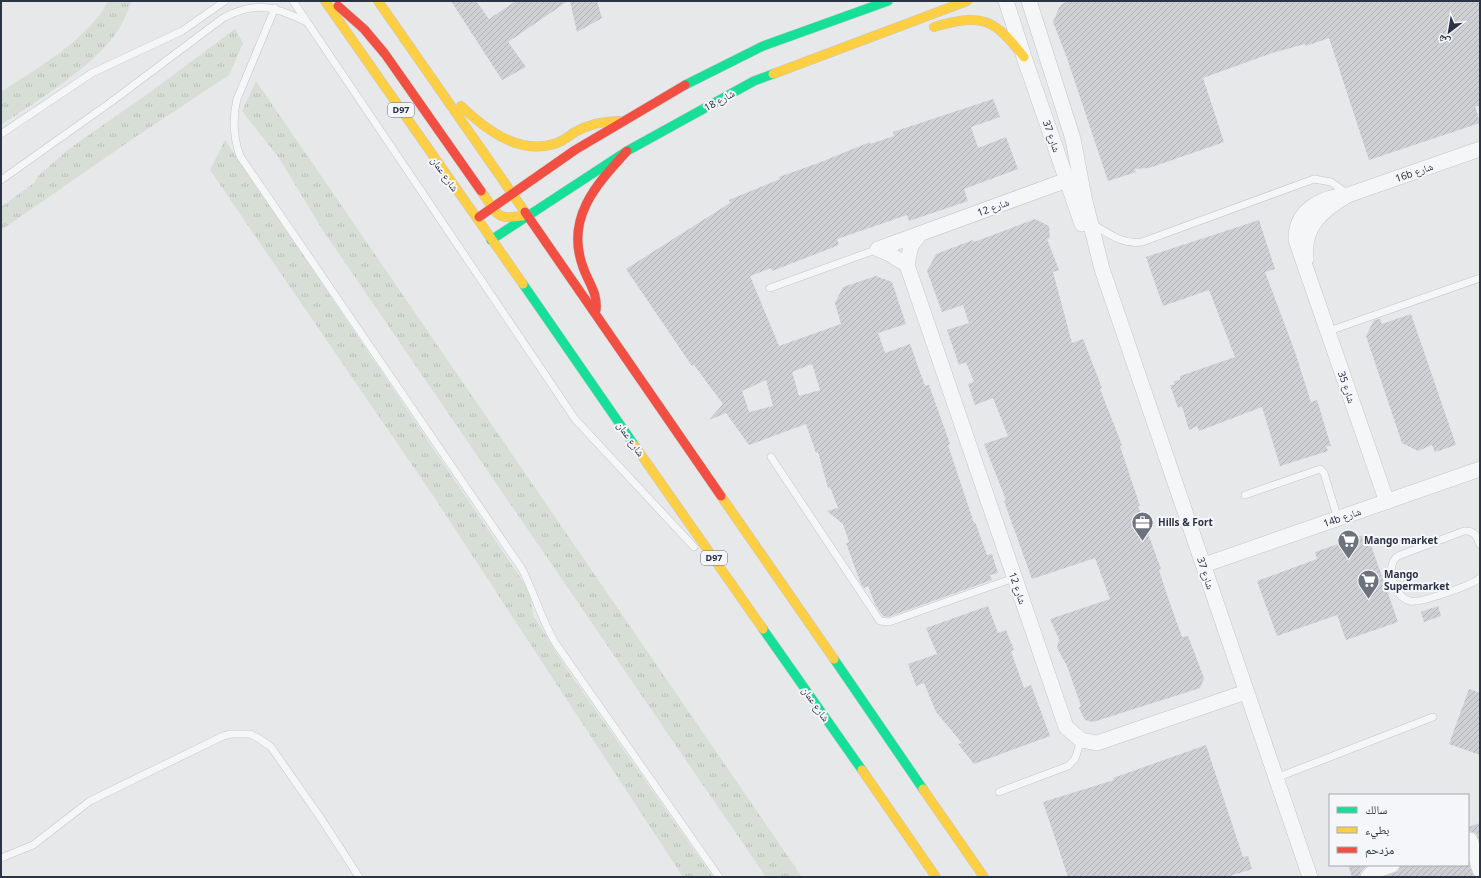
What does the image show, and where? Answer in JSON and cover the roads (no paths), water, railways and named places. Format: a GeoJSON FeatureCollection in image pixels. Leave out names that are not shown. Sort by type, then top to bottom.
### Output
{"type":"FeatureCollection","features":[{"type":"Feature","properties":{"kind":"main road","name":"شارع عمان"},"geometry":{"type":"LineString","coordinates":[[325,1],[936,877]]}},
{"type":"Feature","properties":{"kind":"main road"},"geometry":{"type":"LineString","coordinates":[[331,1],[352,18],[382,50],[498,215],[506,219],[527,215]]}},
{"type":"Feature","properties":{"kind":"main road"},"geometry":{"type":"LineString","coordinates":[[378,1],[984,877]]}},
{"type":"Feature","properties":{"kind":"main road"},"geometry":{"type":"LineString","coordinates":[[477,219],[511,194],[620,121],[667,93],[747,53],[775,41],[888,1]]}},
{"type":"Feature","properties":{"kind":"main road","name":"شارع 18"},"geometry":{"type":"LineString","coordinates":[[491,240],[527,215],[627,151],[754,81],[967,1]]}},
{"type":"Feature","properties":{"kind":"main road"},"geometry":{"type":"LineString","coordinates":[[907,23],[922,29],[962,19],[980,19],[995,26],[1024,57]]}},
{"type":"Feature","properties":{"kind":"main road"},"geometry":{"type":"LineString","coordinates":[[440,91],[453,99],[486,129],[503,139],[524,145],[534,146],[554,144],[590,126],[608,121],[620,121]]}},
{"type":"Feature","properties":{"kind":"main road"},"geometry":{"type":"LineString","coordinates":[[595,316],[596,295],[580,260],[578,249],[578,227],[588,197],[627,151]]}},
{"type":"Feature","properties":{"kind":"street","name":"شارع 37"},"geometry":{"type":"LineString","coordinates":[[1006,1],[1087,240],[1102,269]]}},
{"type":"Feature","properties":{"kind":"street","name":"شارع 37"},"geometry":{"type":"LineString","coordinates":[[1029,1],[1073,139],[1083,192],[1102,269],[1310,877]]}},
{"type":"Feature","properties":{"kind":"street","name":"16b شارع"},"geometry":{"type":"LineString","coordinates":[[1348,195],[1480,149]]}},
{"type":"Feature","properties":{"kind":"street","name":"شارع 12"},"geometry":{"type":"LineString","coordinates":[[878,249],[1067,180]]}},
{"type":"Feature","properties":{"kind":"street","name":"شارع 35"},"geometry":{"type":"LineString","coordinates":[[1348,195],[1322,212],[1310,228],[1305,250],[1308,272],[1387,502]]}},
{"type":"Feature","properties":{"kind":"street"},"geometry":{"type":"LineString","coordinates":[[878,249],[888,253],[907,266],[911,246],[920,234]]}},
{"type":"Feature","properties":{"kind":"street","name":"شارع 12"},"geometry":{"type":"LineString","coordinates":[[907,266],[1064,722],[1070,732],[1082,740]]}},
{"type":"Feature","properties":{"kind":"street","name":"14b شارع"},"geometry":{"type":"LineString","coordinates":[[1204,565],[1480,469]]}},
{"type":"Feature","properties":{"kind":"street"},"geometry":{"type":"LineString","coordinates":[[1082,740],[1097,744],[1246,692]]}},
{"type":"Feature","properties":{"kind":"street"},"geometry":{"type":"LineString","coordinates":[[1473,839],[1480,870]]}},
{"type":"Feature","properties":{"kind":"street"},"geometry":{"type":"LineString","coordinates":[[1368,877],[1374,871],[1389,866]]}},
{"type":"Feature","properties":{"kind":"lane"},"geometry":{"type":"LineString","coordinates":[[1,134],[92,73],[182,31],[225,1]]}},
{"type":"Feature","properties":{"kind":"lane"},"geometry":{"type":"LineString","coordinates":[[293,1],[575,419],[740,594]]}},
{"type":"Feature","properties":{"kind":"lane"},"geometry":{"type":"LineString","coordinates":[[1,180],[111,102],[223,18],[249,8],[262,6],[275,8],[307,22]]}},
{"type":"Feature","properties":{"kind":"lane"},"geometry":{"type":"LineString","coordinates":[[275,8],[237,99],[234,110],[234,133],[240,156],[522,569],[536,597],[545,624],[553,639],[719,877]]}},
{"type":"Feature","properties":{"kind":"lane"},"geometry":{"type":"LineString","coordinates":[[1091,223],[1118,240],[1134,243],[1142,242],[1314,179],[1331,182],[1348,195]]}},
{"type":"Feature","properties":{"kind":"lane","name":"شارع 12"},"geometry":{"type":"LineString","coordinates":[[770,288],[878,249]]}},
{"type":"Feature","properties":{"kind":"lane"},"geometry":{"type":"LineString","coordinates":[[1328,331],[1480,278]]}},
{"type":"Feature","properties":{"kind":"lane"},"geometry":{"type":"LineString","coordinates":[[771,457],[880,622],[889,622],[1014,578]]}},
{"type":"Feature","properties":{"kind":"lane"},"geometry":{"type":"LineString","coordinates":[[1245,495],[1320,469],[1324,473],[1338,518]]}},
{"type":"Feature","properties":{"kind":"lane"},"geometry":{"type":"LineString","coordinates":[[1480,545],[1475,534],[1464,531],[1398,556],[1393,561],[1391,568],[1398,594],[1404,599],[1416,602],[1480,578]]}},
{"type":"Feature","properties":{"kind":"lane"},"geometry":{"type":"LineString","coordinates":[[1276,778],[1432,718]]}},
{"type":"Feature","properties":{"kind":"lane"},"geometry":{"type":"LineString","coordinates":[[1,858],[34,846],[90,801],[223,736],[240,733],[258,738],[271,747],[320,817],[359,877]]}},
{"type":"Feature","properties":{"kind":"lane"},"geometry":{"type":"LineString","coordinates":[[999,792],[1068,766],[1075,759],[1082,740]]}},
{"type":"Feature","properties":{"kind":"place","name":"Hills & Fort"},"geometry":{"type":"Point","coordinates":[1142,542]}},
{"type":"Feature","properties":{"kind":"place","name":"Mango market"},"geometry":{"type":"Point","coordinates":[1349,560]}},
{"type":"Feature","properties":{"kind":"place","name":"Mango Supermarket"},"geometry":{"type":"Point","coordinates":[1368,600]}}]}
